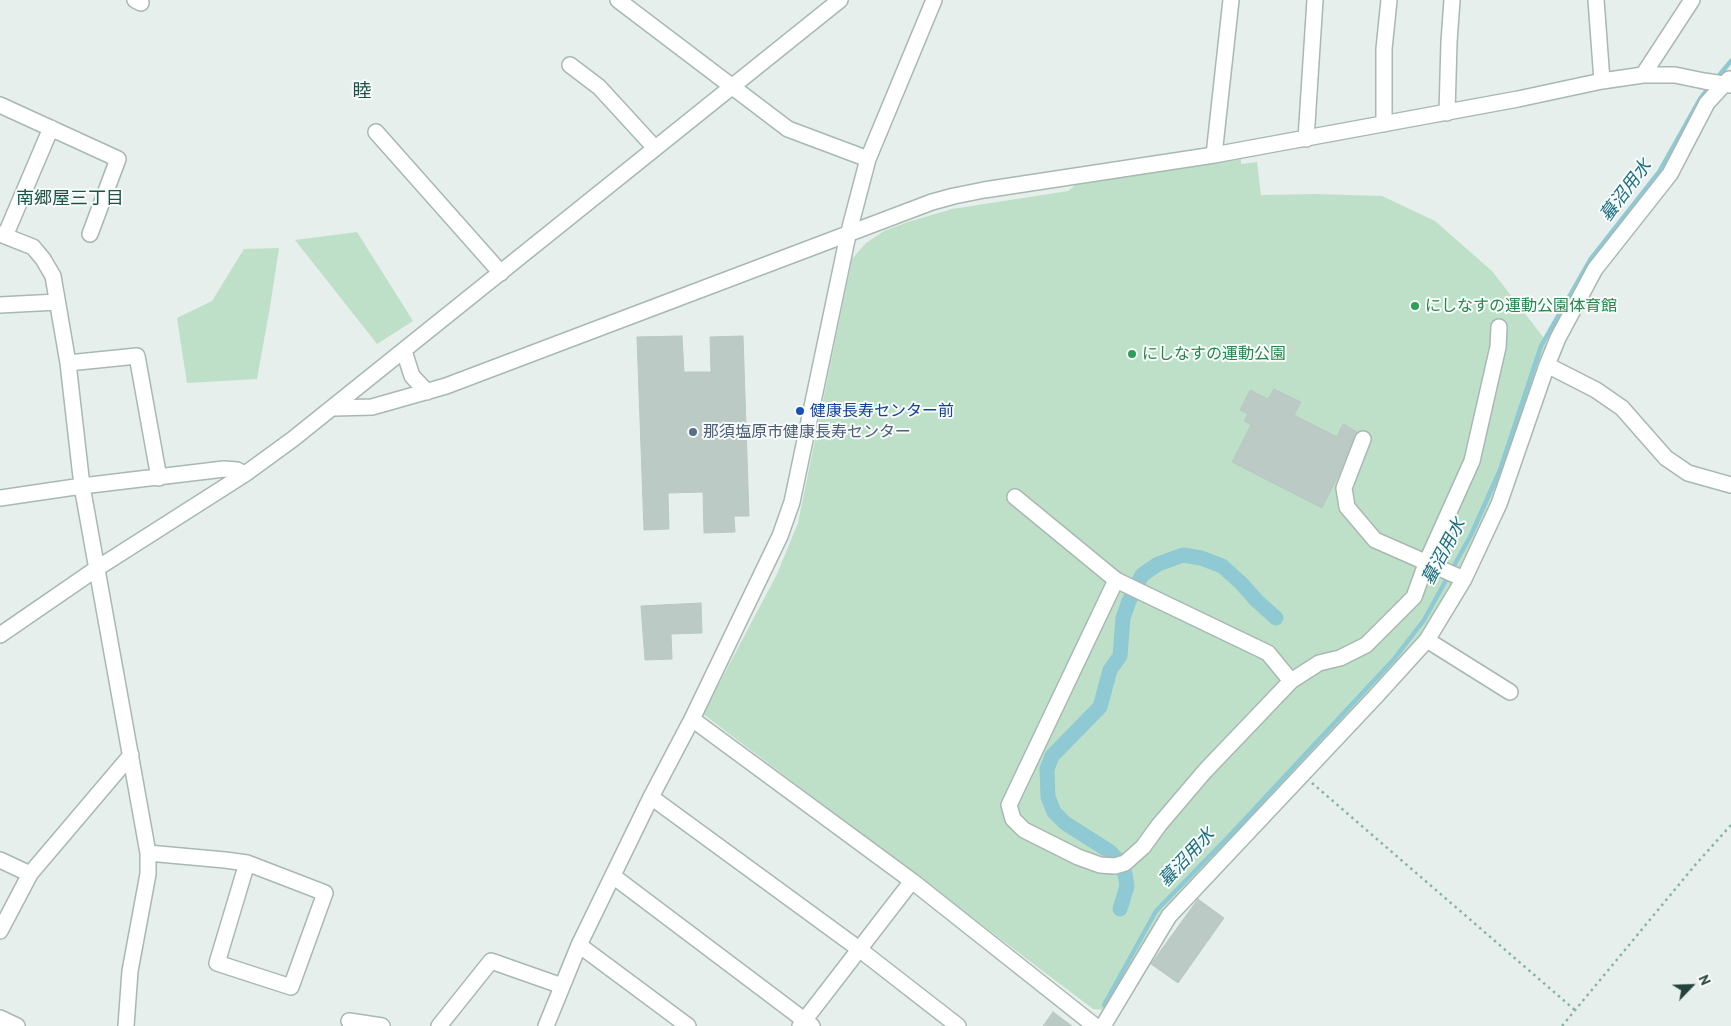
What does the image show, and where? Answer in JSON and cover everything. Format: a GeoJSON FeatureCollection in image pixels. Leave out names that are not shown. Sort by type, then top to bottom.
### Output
{"type":"FeatureCollection","features":[{"type":"Feature","properties":{"kind":"street"},"geometry":{"type":"LineString","coordinates":[[618,0],[788,129],[868,159]]}},
{"type":"Feature","properties":{"kind":"street"},"geometry":{"type":"LineString","coordinates":[[0,635],[96,569],[245,474],[334,408],[840,0]]}},
{"type":"Feature","properties":{"kind":"street"},"geometry":{"type":"LineString","coordinates":[[552,1023],[562,986],[579,946],[650,797],[692,719],[780,536],[792,502],[848,235],[868,159],[934,0]]}},
{"type":"Feature","properties":{"kind":"street"},"geometry":{"type":"LineString","coordinates":[[1214,155],[1231,0]]}},
{"type":"Feature","properties":{"kind":"street"},"geometry":{"type":"LineString","coordinates":[[1306,139],[1315,0]]}},
{"type":"Feature","properties":{"kind":"street"},"geometry":{"type":"LineString","coordinates":[[1384,124],[1384,49],[1389,0]]}},
{"type":"Feature","properties":{"kind":"street"},"geometry":{"type":"LineString","coordinates":[[1448,112],[1452,0]]}},
{"type":"Feature","properties":{"kind":"street"},"geometry":{"type":"LineString","coordinates":[[1596,0],[1602,81]]}},
{"type":"Feature","properties":{"kind":"street"},"geometry":{"type":"LineString","coordinates":[[1643,75],[1692,0]]}},
{"type":"Feature","properties":{"kind":"street"},"geometry":{"type":"LineString","coordinates":[[570,65],[599,87],[655,148]]}},
{"type":"Feature","properties":{"kind":"street"},"geometry":{"type":"LineString","coordinates":[[334,408],[372,407],[426,392],[932,202],[954,196],[1306,139],[1602,81],[1643,75],[1675,74],[1704,82],[1729,82]]}},
{"type":"Feature","properties":{"kind":"street"},"geometry":{"type":"LineString","coordinates":[[1103,1026],[1169,916],[1427,640],[1464,579],[1499,504],[1558,338],[1595,269],[1670,174],[1707,103],[1729,82]]}},
{"type":"Feature","properties":{"kind":"street"},"geometry":{"type":"LineString","coordinates":[[0,105],[118,159],[90,234]]}},
{"type":"Feature","properties":{"kind":"street"},"geometry":{"type":"LineString","coordinates":[[51,128],[3,235],[33,247],[53,276],[68,363],[82,486],[148,853],[148,874],[130,971],[126,1026]]}},
{"type":"Feature","properties":{"kind":"street"},"geometry":{"type":"LineString","coordinates":[[376,132],[501,273]]}},
{"type":"Feature","properties":{"kind":"street"},"geometry":{"type":"LineString","coordinates":[[0,304],[57,302]]}},
{"type":"Feature","properties":{"kind":"street"},"geometry":{"type":"LineString","coordinates":[[1116,580],[1009,806],[1013,819],[1024,830],[1100,865],[1115,866],[1125,863],[1143,848],[1205,772],[1291,681],[1319,663],[1340,658],[1366,646],[1414,597],[1427,561],[1472,461],[1498,347],[1499,327]]}},
{"type":"Feature","properties":{"kind":"street"},"geometry":{"type":"LineString","coordinates":[[404,351],[412,376],[426,392]]}},
{"type":"Feature","properties":{"kind":"street"},"geometry":{"type":"LineString","coordinates":[[68,363],[137,356],[159,478]]}},
{"type":"Feature","properties":{"kind":"street"},"geometry":{"type":"LineString","coordinates":[[1547,365],[1596,390],[1622,408],[1666,458],[1688,473],[1731,485]]}},
{"type":"Feature","properties":{"kind":"street"},"geometry":{"type":"LineString","coordinates":[[1363,439],[1344,488],[1347,507],[1375,540],[1427,561],[1464,579]]}},
{"type":"Feature","properties":{"kind":"street"},"geometry":{"type":"LineString","coordinates":[[0,498],[224,469],[237,470],[245,474]]}},
{"type":"Feature","properties":{"kind":"street"},"geometry":{"type":"LineString","coordinates":[[1015,497],[1116,580],[1268,654],[1291,681]]}},
{"type":"Feature","properties":{"kind":"street"},"geometry":{"type":"LineString","coordinates":[[1427,640],[1510,692]]}},
{"type":"Feature","properties":{"kind":"street"},"geometry":{"type":"LineString","coordinates":[[692,719],[912,881],[1095,1026]]}},
{"type":"Feature","properties":{"kind":"street"},"geometry":{"type":"LineString","coordinates":[[0,931],[30,874],[131,755]]}},
{"type":"Feature","properties":{"kind":"street"},"geometry":{"type":"LineString","coordinates":[[650,797],[860,949],[958,1026]]}},
{"type":"Feature","properties":{"kind":"street"},"geometry":{"type":"LineString","coordinates":[[148,853],[247,863],[325,893],[291,987],[216,963],[247,863]]}},
{"type":"Feature","properties":{"kind":"street"},"geometry":{"type":"LineString","coordinates":[[0,860],[30,874]]}},
{"type":"Feature","properties":{"kind":"street"},"geometry":{"type":"LineString","coordinates":[[613,876],[805,1024],[912,881]]}},
{"type":"Feature","properties":{"kind":"street"},"geometry":{"type":"LineString","coordinates":[[579,946],[688,1026]]}},
{"type":"Feature","properties":{"kind":"street"},"geometry":{"type":"LineString","coordinates":[[438,1026],[491,961],[562,986]]}},
{"type":"Feature","properties":{"kind":"street"},"geometry":{"type":"LineString","coordinates":[[0,1018],[17,1026]]}},
{"type":"Feature","properties":{"kind":"street"},"geometry":{"type":"LineString","coordinates":[[349,1021],[382,1026]]}},
{"type":"Feature","properties":{"kind":"path"},"geometry":{"type":"LineString","coordinates":[[1302,774],[1576,1011]]}},
{"type":"Feature","properties":{"kind":"path"},"geometry":{"type":"LineString","coordinates":[[1562,1026],[1696,864],[1731,825]]}},
{"type":"Feature","properties":{"kind":"green space","name":"にしなすの運動公園"},"geometry":{"type":"Polygon","coordinates":[[[1241,159],[1241,164],[1257,162],[1261,195],[1382,196],[1435,221],[1492,271],[1547,342],[1497,489],[1451,588],[1420,638],[1164,913],[1107,1010],[1093,1009],[703,714],[777,574],[798,523],[852,259],[866,243],[884,231],[952,209],[1068,191],[1077,184],[1241,159]]]}},
{"type":"Feature","properties":{"kind":"green space"},"geometry":{"type":"Polygon","coordinates":[[[357,232],[413,321],[377,344],[295,240],[357,232]]]}},
{"type":"Feature","properties":{"kind":"green space"},"geometry":{"type":"Polygon","coordinates":[[[279,248],[257,379],[187,383],[177,318],[212,301],[244,249],[279,248]]]}},
{"type":"Feature","properties":{"kind":"building","name":"那須塩原市健康長寿センター"},"geometry":{"type":"Polygon","coordinates":[[[682,336],[684,372],[711,372],[710,337],[743,336],[749,516],[734,516],[735,532],[704,533],[703,492],[668,493],[669,529],[644,530],[637,337],[682,336]]]}},
{"type":"Feature","properties":{"kind":"building"},"geometry":{"type":"Polygon","coordinates":[[[1274,389],[1301,402],[1294,415],[1337,437],[1343,424],[1357,432],[1322,508],[1232,462],[1251,425],[1244,421],[1248,414],[1240,410],[1250,390],[1268,399],[1274,389]]]}},
{"type":"Feature","properties":{"kind":"building"},"geometry":{"type":"Polygon","coordinates":[[[701,603],[702,633],[671,634],[672,659],[645,660],[641,606],[701,603]]]}},
{"type":"Feature","properties":{"kind":"building"},"geometry":{"type":"Polygon","coordinates":[[[1198,899],[1224,918],[1178,983],[1151,964],[1198,899]]]}},
{"type":"Feature","properties":{"kind":"building"},"geometry":{"type":"Polygon","coordinates":[[[1053,1012],[1072,1026],[1043,1026],[1053,1012]]]}},
{"type":"Feature","properties":{"kind":"waterway","name":"蟇沼用水"},"geometry":{"type":"LineString","coordinates":[[1716,79],[1731,61]]}},
{"type":"Feature","properties":{"kind":"waterway","name":"蟇沼用水"},"geometry":{"type":"LineString","coordinates":[[1104,1005],[1156,911],[1232,833],[1394,659],[1424,620],[1471,535],[1500,470],[1541,346],[1590,260],[1659,172],[1700,99],[1711,85]]}},
{"type":"Feature","properties":{"kind":"waterway"},"geometry":{"type":"LineString","coordinates":[[1120,909],[1127,886],[1125,874],[1118,860],[1109,851],[1065,823],[1054,812],[1048,797],[1047,769],[1052,756],[1100,707],[1110,670],[1120,656],[1123,618],[1142,575],[1158,564],[1183,555],[1201,558],[1222,566],[1276,618]]}},
{"type":"Feature","properties":{"kind":"place","name":"にしなすの運動公園体育館"},"geometry":{"type":"Point","coordinates":[1415,306]}},
{"type":"Feature","properties":{"kind":"place","name":"にしなすの運動公園"},"geometry":{"type":"Point","coordinates":[1132,354]}},
{"type":"Feature","properties":{"kind":"place","name":"健康長寿センター前"},"geometry":{"type":"Point","coordinates":[800,411]}},
{"type":"Feature","properties":{"kind":"place","name":"那須塩原市健康長寿センター"},"geometry":{"type":"Point","coordinates":[693,432]}},
{"type":"Feature","properties":{"kind":"district","name":"睦"},"geometry":{"type":"Point","coordinates":[362,92]}},
{"type":"Feature","properties":{"kind":"district","name":"南郷屋三丁目"},"geometry":{"type":"Point","coordinates":[70,199]}}]}
